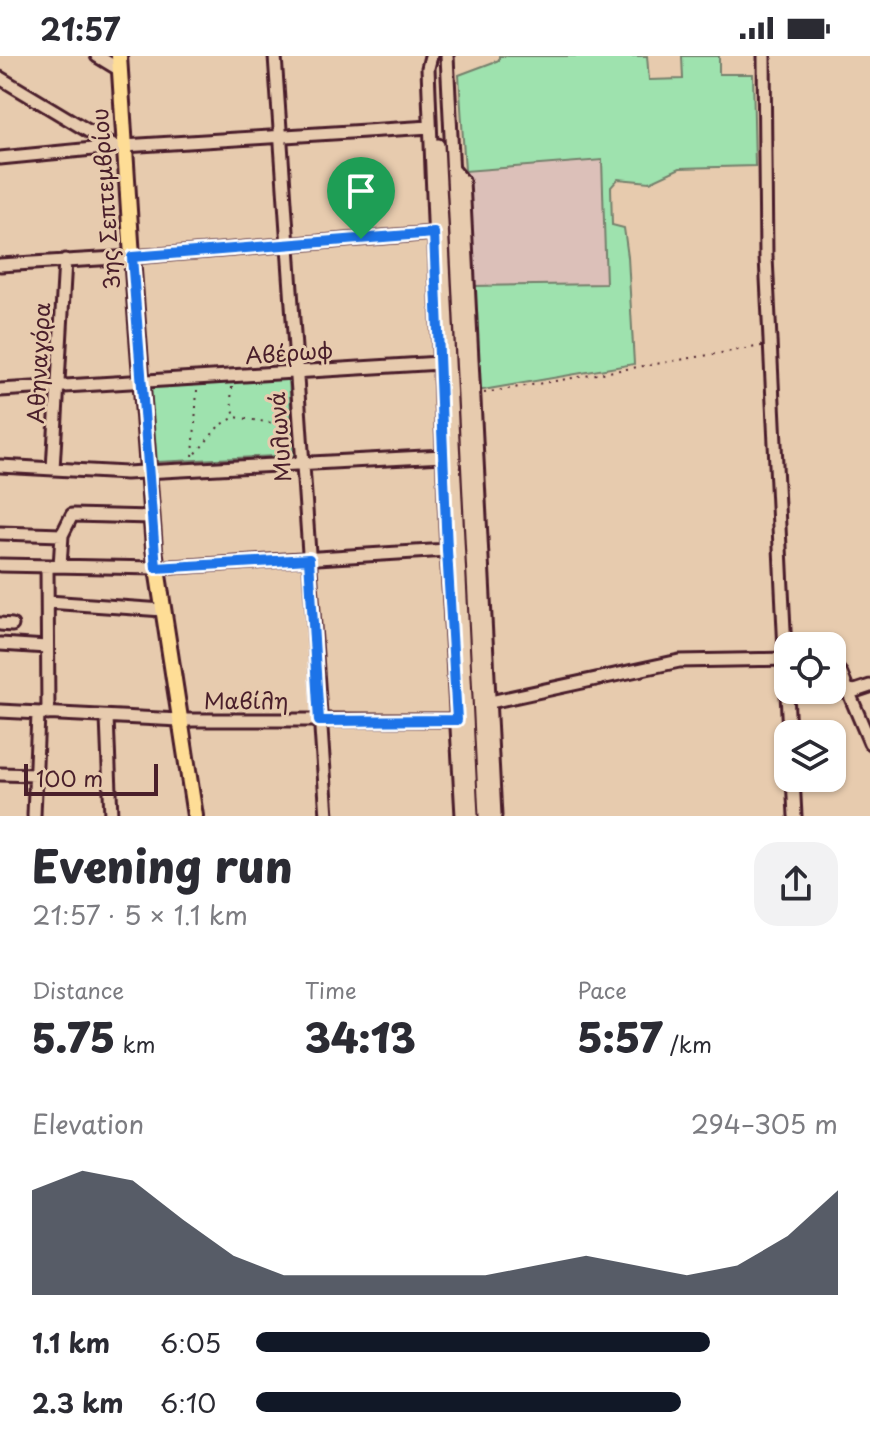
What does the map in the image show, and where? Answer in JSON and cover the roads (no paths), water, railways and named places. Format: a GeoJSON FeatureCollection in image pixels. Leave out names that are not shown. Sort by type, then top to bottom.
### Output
{"type":"FeatureCollection","features":[{"type":"Feature","properties":{"kind":"main road","name":"3ης Σεπτεμβρίου"},"geometry":{"type":"LineString","coordinates":[[120,63],[120,147],[132,257],[156,568],[195,816]]}},
{"type":"Feature","properties":{"kind":"street"},"geometry":{"type":"LineString","coordinates":[[97,56],[120,63]]}},
{"type":"Feature","properties":{"kind":"street","name":"Μυλωνά"},"geometry":{"type":"LineString","coordinates":[[275,56],[327,816]]}},
{"type":"Feature","properties":{"kind":"street"},"geometry":{"type":"LineString","coordinates":[[433,56],[428,68],[434,233],[462,816]]}},
{"type":"Feature","properties":{"kind":"street"},"geometry":{"type":"LineString","coordinates":[[433,56],[472,816]]}},
{"type":"Feature","properties":{"kind":"street"},"geometry":{"type":"LineString","coordinates":[[447,56],[485,816]]}},
{"type":"Feature","properties":{"kind":"street"},"geometry":{"type":"LineString","coordinates":[[764,56],[764,196],[786,632]]}},
{"type":"Feature","properties":{"kind":"street"},"geometry":{"type":"LineString","coordinates":[[0,78],[120,147]]}},
{"type":"Feature","properties":{"kind":"street"},"geometry":{"type":"LineString","coordinates":[[0,158],[430,127]]}},
{"type":"Feature","properties":{"kind":"street"},"geometry":{"type":"LineString","coordinates":[[452,168],[463,181],[495,816]]}},
{"type":"Feature","properties":{"kind":"street"},"geometry":{"type":"LineString","coordinates":[[0,265],[434,233]]}},
{"type":"Feature","properties":{"kind":"street","name":"Αθηναγόρα"},"geometry":{"type":"LineString","coordinates":[[53,469],[65,260]]}},
{"type":"Feature","properties":{"kind":"street","name":"Αβέρωφ"},"geometry":{"type":"LineString","coordinates":[[0,390],[440,363]]}},
{"type":"Feature","properties":{"kind":"street"},"geometry":{"type":"LineString","coordinates":[[0,466],[126,473],[443,456]]}},
{"type":"Feature","properties":{"kind":"street"},"geometry":{"type":"LineString","coordinates":[[60,566],[62,535],[72,515],[152,517]]}},
{"type":"Feature","properties":{"kind":"street"},"geometry":{"type":"LineString","coordinates":[[0,533],[62,535]]}},
{"type":"Feature","properties":{"kind":"street"},"geometry":{"type":"LineString","coordinates":[[0,565],[156,568],[447,550]]}},
{"type":"Feature","properties":{"kind":"street"},"geometry":{"type":"LineString","coordinates":[[34,816],[47,647],[47,566]]}},
{"type":"Feature","properties":{"kind":"street"},"geometry":{"type":"LineString","coordinates":[[48,602],[163,610]]}},
{"type":"Feature","properties":{"kind":"street"},"geometry":{"type":"LineString","coordinates":[[0,644],[47,647]]}},
{"type":"Feature","properties":{"kind":"street"},"geometry":{"type":"LineString","coordinates":[[490,702],[679,661],[774,659]]}},
{"type":"Feature","properties":{"kind":"street"},"geometry":{"type":"LineString","coordinates":[[846,684],[870,743]]}},
{"type":"Feature","properties":{"kind":"street"},"geometry":{"type":"LineString","coordinates":[[849,690],[870,686]]}},
{"type":"Feature","properties":{"kind":"street","name":"Μαβίλη"},"geometry":{"type":"LineString","coordinates":[[0,711],[180,720],[457,720]]}},
{"type":"Feature","properties":{"kind":"street"},"geometry":{"type":"LineString","coordinates":[[107,718],[111,816]]}},
{"type":"Feature","properties":{"kind":"street"},"geometry":{"type":"LineString","coordinates":[[0,774],[36,775]]}},
{"type":"Feature","properties":{"kind":"street"},"geometry":{"type":"LineString","coordinates":[[794,792],[795,816]]}}]}
